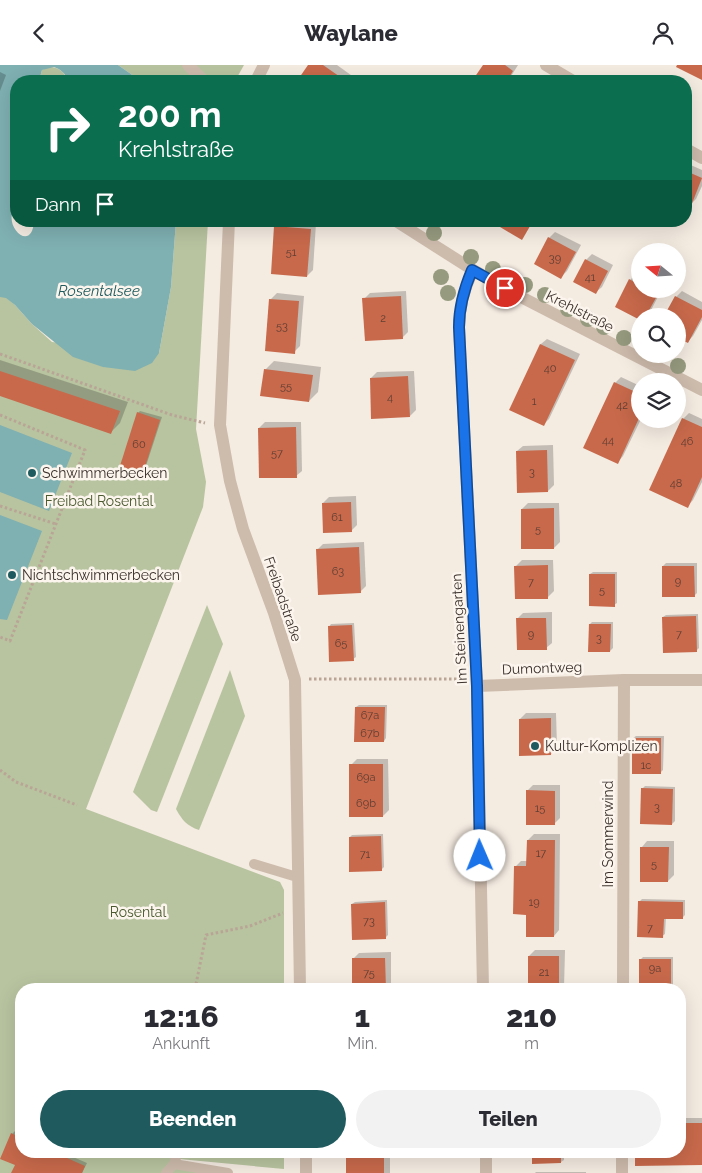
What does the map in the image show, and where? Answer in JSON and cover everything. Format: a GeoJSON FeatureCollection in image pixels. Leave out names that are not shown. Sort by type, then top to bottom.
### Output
{"type":"FeatureCollection","features":[{"type":"Feature","properties":{"kind":"street"},"geometry":{"type":"LineString","coordinates":[[188,65],[198,75]]}},
{"type":"Feature","properties":{"kind":"street"},"geometry":{"type":"LineString","coordinates":[[546,65],[563,75]]}},
{"type":"Feature","properties":{"kind":"street","name":"Freibadstraße"},"geometry":{"type":"LineString","coordinates":[[229,227],[220,425],[230,481],[243,529],[274,613],[294,680],[300,983]]}},
{"type":"Feature","properties":{"kind":"street","name":"Krehlstraße"},"geometry":{"type":"LineString","coordinates":[[405,227],[472,270],[530,302],[702,390]]}},
{"type":"Feature","properties":{"kind":"street","name":"Im Steinengarten"},"geometry":{"type":"LineString","coordinates":[[472,270],[461,301],[459,327],[477,686],[483,983]]}},
{"type":"Feature","properties":{"kind":"street","name":"Dumontweg"},"geometry":{"type":"LineString","coordinates":[[477,686],[624,680],[702,680]]}},
{"type":"Feature","properties":{"kind":"street","name":"Im Sommerwind"},"geometry":{"type":"LineString","coordinates":[[623,983],[624,680]]}},
{"type":"Feature","properties":{"kind":"street"},"geometry":{"type":"LineString","coordinates":[[306,1158],[306,1173]]}},
{"type":"Feature","properties":{"kind":"street"},"geometry":{"type":"LineString","coordinates":[[486,1158],[486,1173]]}},
{"type":"Feature","properties":{"kind":"street"},"geometry":{"type":"LineString","coordinates":[[622,1158],[622,1173]]}},
{"type":"Feature","properties":{"kind":"lane"},"geometry":{"type":"LineString","coordinates":[[254,864],[297,877]]}},
{"type":"Feature","properties":{"kind":"lane"},"geometry":{"type":"LineString","coordinates":[[166,1173],[174,1164],[176,1158]]}},
{"type":"Feature","properties":{"kind":"lane"},"geometry":{"type":"LineString","coordinates":[[174,1164],[228,1173]]}},
{"type":"Feature","properties":{"kind":"path"},"geometry":{"type":"LineString","coordinates":[[0,354],[172,415],[220,425]]}},
{"type":"Feature","properties":{"kind":"path"},"geometry":{"type":"LineString","coordinates":[[0,415],[85,450],[10,641],[0,637]]}},
{"type":"Feature","properties":{"kind":"path"},"geometry":{"type":"LineString","coordinates":[[0,506],[56,524]]}},
{"type":"Feature","properties":{"kind":"path"},"geometry":{"type":"LineString","coordinates":[[294,680],[462,679],[477,686]]}},
{"type":"Feature","properties":{"kind":"path"},"geometry":{"type":"LineString","coordinates":[[0,770],[16,782],[77,805]]}},
{"type":"Feature","properties":{"kind":"path"},"geometry":{"type":"LineString","coordinates":[[196,983],[206,935],[250,926],[298,907]]}},
{"type":"Feature","properties":{"kind":"green space"},"geometry":{"type":"Polygon","coordinates":[[[118,65],[244,65],[238,75],[132,75],[118,65]]]}},
{"type":"Feature","properties":{"kind":"green space"},"geometry":{"type":"Polygon","coordinates":[[[48,67],[55,68],[61,70],[65,75],[41,75],[42,70],[48,67]]]}},
{"type":"Feature","properties":{"kind":"green space","name":"Freibad Rosental"},"geometry":{"type":"Polygon","coordinates":[[[176,227],[208,227],[196,429],[206,482],[203,507],[86,809],[280,882],[284,890],[284,983],[15,983],[15,1158],[284,1158],[284,1169],[179,1159],[176,1164],[209,1173],[0,1173],[0,297],[6,297],[52,342],[159,353],[171,287],[176,227]]]}},
{"type":"Feature","properties":{"kind":"green space"},"geometry":{"type":"Polygon","coordinates":[[[207,605],[223,644],[157,812],[151,810],[133,792],[207,605]]]}},
{"type":"Feature","properties":{"kind":"green space"},"geometry":{"type":"Polygon","coordinates":[[[230,670],[245,716],[199,830],[185,822],[176,809],[230,670]]]}},
{"type":"Feature","properties":{"kind":"water","name":"Rosentalsee"},"geometry":{"type":"Polygon","coordinates":[[[0,65],[118,65],[132,75],[65,75],[54,67],[42,70],[41,75],[10,75],[10,227],[14,227],[23,236],[28,236],[33,227],[176,227],[171,287],[159,353],[152,363],[135,371],[103,367],[73,357],[32,324],[15,305],[6,298],[0,297],[0,65]]]}},
{"type":"Feature","properties":{"kind":"water","name":"Schwimmerbecken"},"geometry":{"type":"Polygon","coordinates":[[[0,425],[72,453],[49,511],[0,492],[0,425]]]}},
{"type":"Feature","properties":{"kind":"water","name":"Nichtschwimmerbecken"},"geometry":{"type":"Polygon","coordinates":[[[0,515],[42,531],[7,620],[0,619],[0,515]]]}},
{"type":"Feature","properties":{"kind":"building"},"geometry":{"type":"Polygon","coordinates":[[[308,65],[323,65],[337,75],[301,75],[308,65]]]}},
{"type":"Feature","properties":{"kind":"building"},"geometry":{"type":"Polygon","coordinates":[[[483,65],[505,65],[513,71],[511,75],[476,75],[483,65]]]}},
{"type":"Feature","properties":{"kind":"building"},"geometry":{"type":"Polygon","coordinates":[[[677,65],[702,65],[702,80],[676,67],[677,65]]]}},
{"type":"Feature","properties":{"kind":"building"},"geometry":{"type":"Polygon","coordinates":[[[692,174],[702,178],[692,203],[692,174]]]}},
{"type":"Feature","properties":{"kind":"building"},"geometry":{"type":"Polygon","coordinates":[[[274,227],[311,229],[307,277],[271,274],[274,227]]]}},
{"type":"Feature","properties":{"kind":"building"},"geometry":{"type":"Polygon","coordinates":[[[500,227],[530,227],[522,240],[500,227]]]}},
{"type":"Feature","properties":{"kind":"building"},"geometry":{"type":"Polygon","coordinates":[[[548,237],[576,252],[561,279],[534,264],[548,237]]]}},
{"type":"Feature","properties":{"kind":"building"},"geometry":{"type":"Polygon","coordinates":[[[585,259],[608,271],[596,294],[573,282],[585,259]]]}},
{"type":"Feature","properties":{"kind":"building"},"geometry":{"type":"Polygon","coordinates":[[[629,279],[631,280],[631,298],[656,298],[650,308],[631,308],[631,315],[615,307],[629,279]]]}},
{"type":"Feature","properties":{"kind":"building"},"geometry":{"type":"Polygon","coordinates":[[[401,296],[403,339],[365,341],[362,298],[401,296]]]}},
{"type":"Feature","properties":{"kind":"building"},"geometry":{"type":"Polygon","coordinates":[[[674,298],[679,298],[702,310],[702,317],[688,343],[686,342],[686,308],[668,308],[674,298]]]}},
{"type":"Feature","properties":{"kind":"building"},"geometry":{"type":"Polygon","coordinates":[[[269,299],[299,301],[295,354],[265,351],[269,299]]]}},
{"type":"Feature","properties":{"kind":"building"},"geometry":{"type":"Polygon","coordinates":[[[540,344],[575,360],[544,426],[509,410],[540,344]]]}},
{"type":"Feature","properties":{"kind":"building"},"geometry":{"type":"Polygon","coordinates":[[[264,369],[313,375],[309,402],[260,396],[264,369]]]}},
{"type":"Feature","properties":{"kind":"building"},"geometry":{"type":"Polygon","coordinates":[[[0,371],[120,411],[111,434],[0,396],[0,371]]]}},
{"type":"Feature","properties":{"kind":"building"},"geometry":{"type":"Polygon","coordinates":[[[408,376],[410,417],[371,419],[370,378],[408,376]]]}},
{"type":"Feature","properties":{"kind":"building"},"geometry":{"type":"Polygon","coordinates":[[[614,382],[631,390],[631,428],[634,428],[618,464],[583,448],[614,382]]]}},
{"type":"Feature","properties":{"kind":"building"},"geometry":{"type":"Polygon","coordinates":[[[137,412],[160,420],[142,476],[119,469],[137,412]]]}},
{"type":"Feature","properties":{"kind":"building"},"geometry":{"type":"Polygon","coordinates":[[[686,420],[702,427],[702,477],[688,508],[649,490],[677,428],[686,428],[686,420]]]}},
{"type":"Feature","properties":{"kind":"building"},"geometry":{"type":"Polygon","coordinates":[[[296,427],[297,478],[259,478],[258,428],[296,427]]]}},
{"type":"Feature","properties":{"kind":"building"},"geometry":{"type":"Polygon","coordinates":[[[547,450],[548,492],[517,493],[516,451],[547,450]]]}},
{"type":"Feature","properties":{"kind":"building"},"geometry":{"type":"Polygon","coordinates":[[[351,502],[352,532],[323,533],[322,503],[351,502]]]}},
{"type":"Feature","properties":{"kind":"building"},"geometry":{"type":"Polygon","coordinates":[[[554,508],[554,549],[521,549],[521,509],[554,508]]]}},
{"type":"Feature","properties":{"kind":"building"},"geometry":{"type":"Polygon","coordinates":[[[359,547],[361,593],[318,595],[316,549],[359,547]]]}},
{"type":"Feature","properties":{"kind":"building"},"geometry":{"type":"Polygon","coordinates":[[[548,565],[548,599],[515,599],[514,566],[548,565]]]}},
{"type":"Feature","properties":{"kind":"building"},"geometry":{"type":"Polygon","coordinates":[[[662,566],[694,566],[695,597],[662,597],[662,566]]]}},
{"type":"Feature","properties":{"kind":"building"},"geometry":{"type":"Polygon","coordinates":[[[589,574],[615,574],[615,607],[589,606],[589,574]]]}},
{"type":"Feature","properties":{"kind":"building"},"geometry":{"type":"Polygon","coordinates":[[[696,616],[697,652],[663,653],[662,617],[696,616]]]}},
{"type":"Feature","properties":{"kind":"building"},"geometry":{"type":"Polygon","coordinates":[[[516,618],[546,618],[547,650],[517,650],[516,618]]]}},
{"type":"Feature","properties":{"kind":"building"},"geometry":{"type":"Polygon","coordinates":[[[589,624],[611,624],[610,652],[588,652],[589,624]]]}},
{"type":"Feature","properties":{"kind":"building"},"geometry":{"type":"Polygon","coordinates":[[[352,625],[354,661],[329,662],[328,626],[352,625]]]}},
{"type":"Feature","properties":{"kind":"building"},"geometry":{"type":"Polygon","coordinates":[[[355,707],[385,707],[384,742],[354,742],[355,707]]]}},
{"type":"Feature","properties":{"kind":"building","name":"Kultur-Komplizen"},"geometry":{"type":"Polygon","coordinates":[[[551,718],[551,755],[519,756],[519,719],[551,718]]]}},
{"type":"Feature","properties":{"kind":"building"},"geometry":{"type":"Polygon","coordinates":[[[632,738],[661,738],[661,774],[632,774],[632,738]]]}},
{"type":"Feature","properties":{"kind":"building"},"geometry":{"type":"Polygon","coordinates":[[[349,764],[383,764],[383,817],[349,817],[349,764]]]}},
{"type":"Feature","properties":{"kind":"building"},"geometry":{"type":"Polygon","coordinates":[[[641,788],[673,789],[672,825],[640,824],[641,788]]]}},
{"type":"Feature","properties":{"kind":"building"},"geometry":{"type":"Polygon","coordinates":[[[526,790],[555,791],[555,825],[526,825],[526,790]]]}},
{"type":"Feature","properties":{"kind":"building"},"geometry":{"type":"Polygon","coordinates":[[[381,836],[382,871],[349,872],[349,837],[381,836]]]}},
{"type":"Feature","properties":{"kind":"building"},"geometry":{"type":"Polygon","coordinates":[[[527,840],[555,840],[554,937],[526,937],[526,915],[513,914],[514,866],[526,866],[527,840]]]}},
{"type":"Feature","properties":{"kind":"building"},"geometry":{"type":"Polygon","coordinates":[[[640,847],[669,847],[668,882],[640,882],[640,847]]]}},
{"type":"Feature","properties":{"kind":"building"},"geometry":{"type":"Polygon","coordinates":[[[638,901],[683,902],[683,919],[664,919],[663,938],[637,937],[638,901]]]}},
{"type":"Feature","properties":{"kind":"building"},"geometry":{"type":"Polygon","coordinates":[[[385,902],[386,939],[352,940],[351,904],[385,902]]]}},
{"type":"Feature","properties":{"kind":"building"},"geometry":{"type":"Polygon","coordinates":[[[528,956],[559,956],[559,983],[528,983],[528,956]]]}},
{"type":"Feature","properties":{"kind":"building"},"geometry":{"type":"Polygon","coordinates":[[[352,958],[385,958],[386,983],[352,983],[352,958]]]}},
{"type":"Feature","properties":{"kind":"building"},"geometry":{"type":"Polygon","coordinates":[[[639,959],[671,959],[671,983],[639,983],[639,959]]]}},
{"type":"Feature","properties":{"kind":"building"},"geometry":{"type":"Polygon","coordinates":[[[686,1123],[702,1123],[702,1165],[635,1166],[635,1158],[686,1158],[686,1123]]]}},
{"type":"Feature","properties":{"kind":"building"},"geometry":{"type":"Polygon","coordinates":[[[11,1133],[15,1135],[15,1158],[67,1158],[85,1166],[82,1173],[11,1173],[15,1165],[0,1159],[11,1133]]]}},
{"type":"Feature","properties":{"kind":"building"},"geometry":{"type":"Polygon","coordinates":[[[346,1158],[384,1158],[384,1173],[346,1173],[346,1158]]]}},
{"type":"Feature","properties":{"kind":"building"},"geometry":{"type":"Polygon","coordinates":[[[532,1158],[561,1158],[561,1163],[532,1164],[532,1158]]]}},
{"type":"Feature","properties":{"kind":"place","name":"Schwimmerbecken"},"geometry":{"type":"Point","coordinates":[32,473]}},
{"type":"Feature","properties":{"kind":"place","name":"Nichtschwimmerbecken"},"geometry":{"type":"Point","coordinates":[12,575]}},
{"type":"Feature","properties":{"kind":"place","name":"Kultur-Komplizen"},"geometry":{"type":"Point","coordinates":[535,746]}},
{"type":"Feature","properties":{"kind":"route"},"geometry":{"type":"LineString","coordinates":[[480,856],[477,686],[459,309],[465,286],[472,270],[505,288]]}},
{"type":"Feature","properties":{"kind":"park label","name":"Rosental"},"geometry":{"type":"Point","coordinates":[138,912]}}]}
